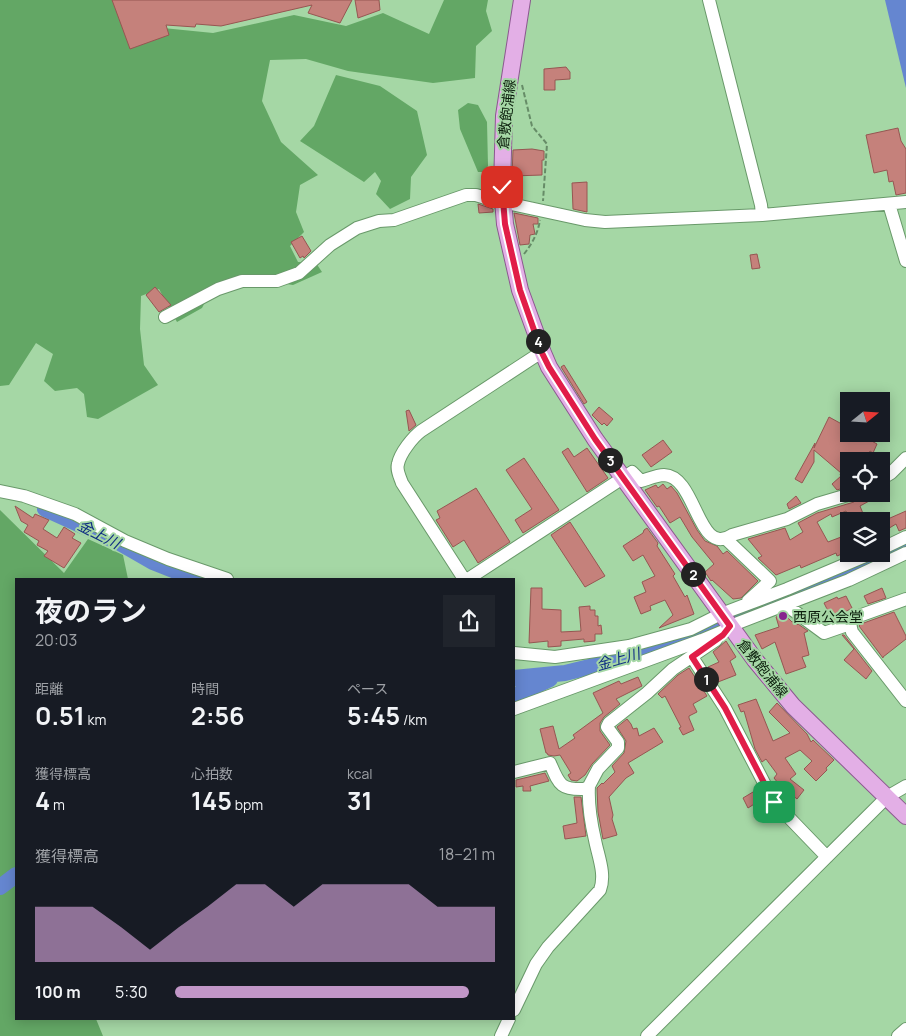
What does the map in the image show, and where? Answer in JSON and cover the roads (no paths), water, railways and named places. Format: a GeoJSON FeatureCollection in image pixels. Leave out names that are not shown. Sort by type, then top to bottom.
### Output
{"type":"FeatureCollection","features":[{"type":"Feature","properties":{"kind":"main road","name":"倉敷飽浦線"},"geometry":{"type":"LineString","coordinates":[[522,0],[504,116],[502,145],[503,202],[505,224],[520,290],[542,353],[578,414],[726,623],[794,706],[906,816]]}},
{"type":"Feature","properties":{"kind":"street"},"geometry":{"type":"LineString","coordinates":[[709,0],[762,215]]}},
{"type":"Feature","properties":{"kind":"street"},"geometry":{"type":"LineString","coordinates":[[165,317],[218,289],[242,282],[277,281],[299,273],[330,245],[357,228],[378,221],[394,220],[466,195],[476,195],[542,211],[605,222],[762,215],[906,202]]}},
{"type":"Feature","properties":{"kind":"street"},"geometry":{"type":"LineString","coordinates":[[889,204],[906,261]]}},
{"type":"Feature","properties":{"kind":"street"},"geometry":{"type":"LineString","coordinates":[[465,578],[402,483],[398,464],[409,443],[421,430],[542,353]]}},
{"type":"Feature","properties":{"kind":"street"},"geometry":{"type":"LineString","coordinates":[[890,474],[906,458]]}},
{"type":"Feature","properties":{"kind":"street"},"geometry":{"type":"LineString","coordinates":[[468,578],[632,472],[641,481],[663,475],[671,477],[691,499],[708,534],[715,539],[726,539],[732,535],[786,520],[817,504],[840,497]]}},
{"type":"Feature","properties":{"kind":"street"},"geometry":{"type":"LineString","coordinates":[[0,491],[24,496],[76,514],[125,541],[168,559],[224,578]]}},
{"type":"Feature","properties":{"kind":"street"},"geometry":{"type":"LineString","coordinates":[[890,545],[906,537]]}},
{"type":"Feature","properties":{"kind":"street"},"geometry":{"type":"LineString","coordinates":[[515,772],[550,763],[560,785],[579,789],[585,789],[589,786],[598,769],[618,748],[618,742],[607,728],[608,723],[674,669],[723,635],[726,623],[770,581],[726,539]]}},
{"type":"Feature","properties":{"kind":"street"},"geometry":{"type":"LineString","coordinates":[[515,709],[726,623],[786,605],[850,580],[906,553]]}},
{"type":"Feature","properties":{"kind":"street"},"geometry":{"type":"LineString","coordinates":[[745,604],[788,589],[851,562]]}},
{"type":"Feature","properties":{"kind":"street"},"geometry":{"type":"LineString","coordinates":[[786,605],[824,633],[850,624],[856,617],[906,599]]}},
{"type":"Feature","properties":{"kind":"street"},"geometry":{"type":"LineString","coordinates":[[518,652],[555,657],[629,646],[691,629],[726,623]]}},
{"type":"Feature","properties":{"kind":"street"},"geometry":{"type":"LineString","coordinates":[[850,624],[852,632],[906,701]]}},
{"type":"Feature","properties":{"kind":"street"},"geometry":{"type":"LineString","coordinates":[[692,657],[725,708],[774,802],[827,857]]}},
{"type":"Feature","properties":{"kind":"street"},"geometry":{"type":"LineString","coordinates":[[515,1008],[536,964],[548,947],[600,890],[603,877],[594,838],[589,786]]}},
{"type":"Feature","properties":{"kind":"street"},"geometry":{"type":"LineString","coordinates":[[647,1036],[887,797],[906,786]]}},
{"type":"Feature","properties":{"kind":"street"},"geometry":{"type":"LineString","coordinates":[[501,1036],[509,1020]]}},
{"type":"Feature","properties":{"kind":"street"},"geometry":{"type":"LineString","coordinates":[[898,1036],[906,1029]]}},
{"type":"Feature","properties":{"kind":"water"},"geometry":{"type":"Polygon","coordinates":[[[885,0],[906,0],[906,88],[885,0]]]}},
{"type":"Feature","properties":{"kind":"waterway","name":"金上川"},"geometry":{"type":"LineString","coordinates":[[45,509],[120,543],[153,562],[193,578]]}},
{"type":"Feature","properties":{"kind":"waterway","name":"金上川"},"geometry":{"type":"LineString","coordinates":[[735,615],[822,582],[906,545]]}},
{"type":"Feature","properties":{"kind":"waterway","name":"金上川"},"geometry":{"type":"LineString","coordinates":[[515,678],[565,673],[630,657],[697,633],[718,623]]}},
{"type":"Feature","properties":{"kind":"waterway"},"geometry":{"type":"LineString","coordinates":[[515,696],[550,679]]}},
{"type":"Feature","properties":{"kind":"waterway"},"geometry":{"type":"LineString","coordinates":[[0,887],[15,876]]}},
{"type":"Feature","properties":{"kind":"place","name":"西原公会堂"},"geometry":{"type":"Point","coordinates":[783,616]}}]}
